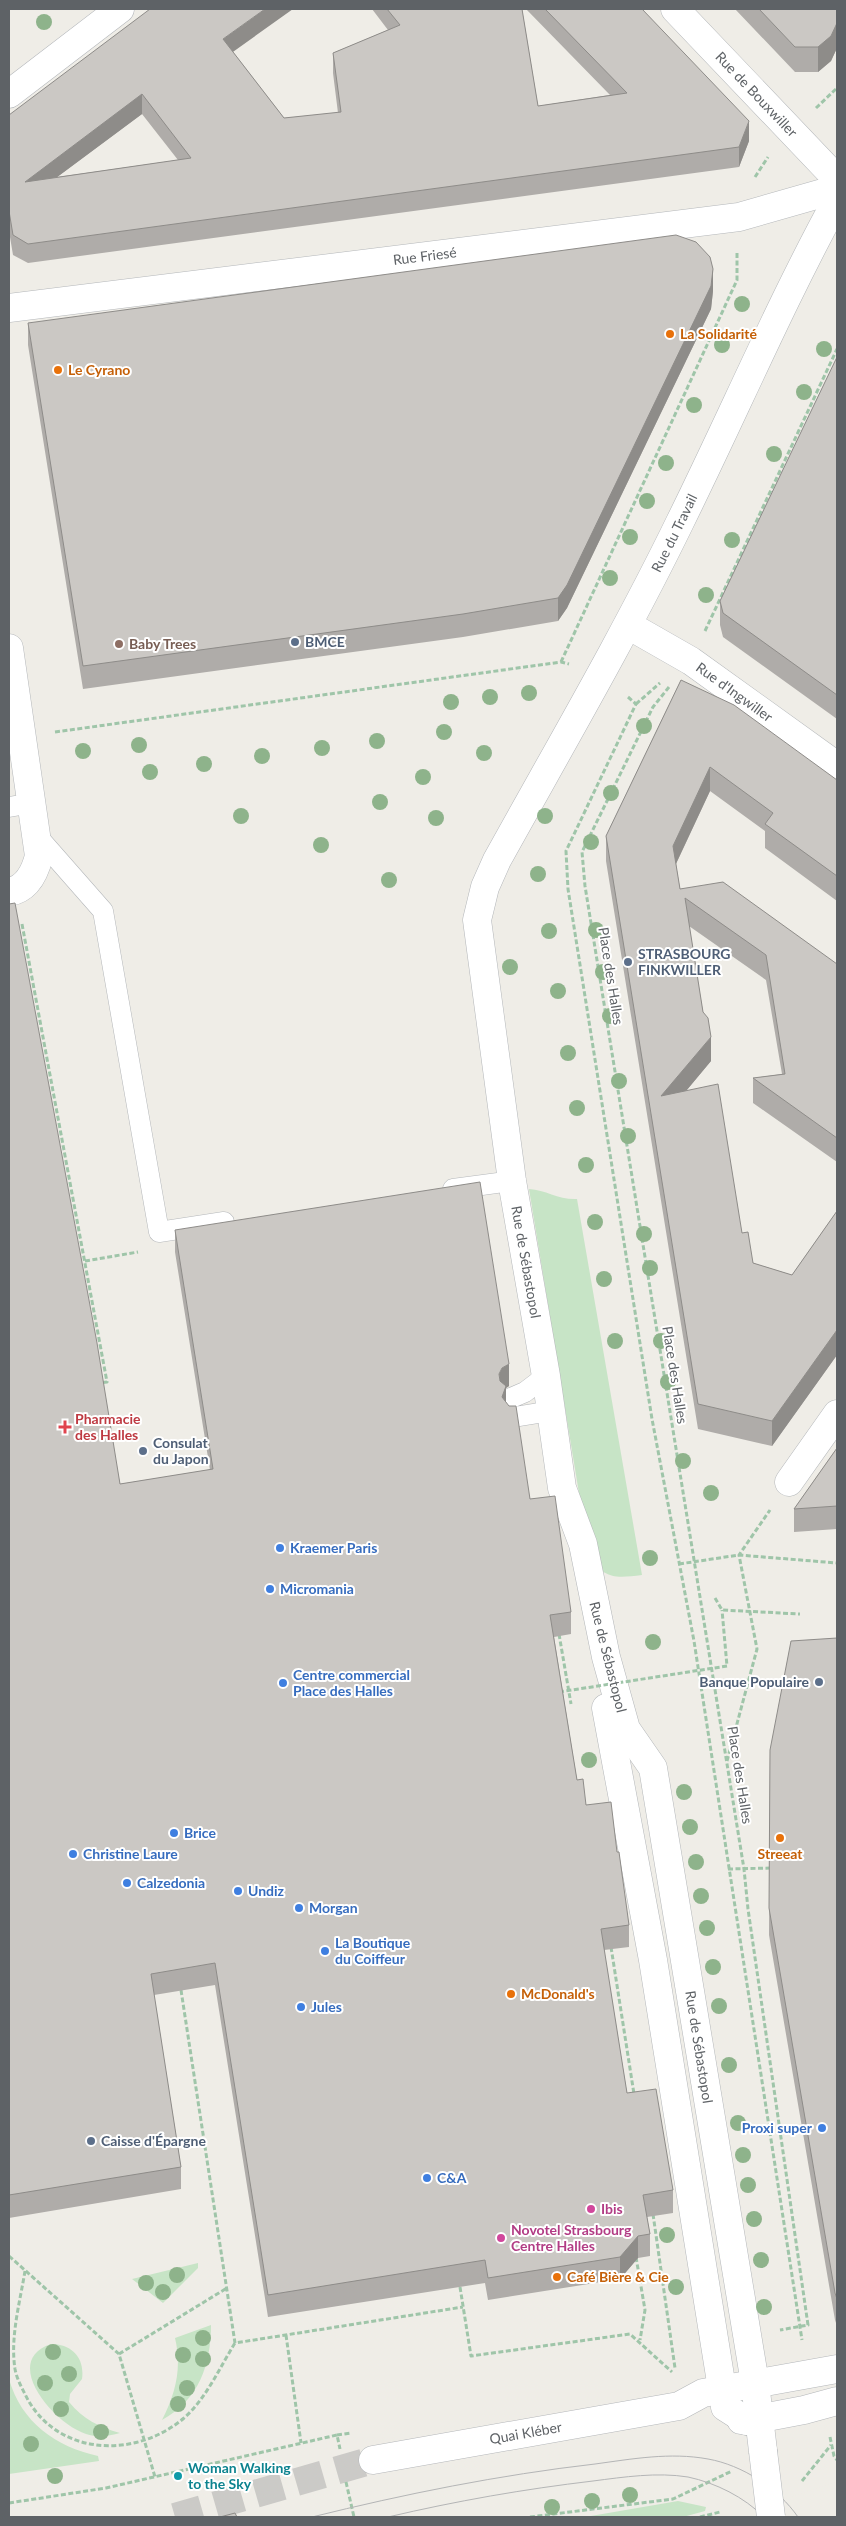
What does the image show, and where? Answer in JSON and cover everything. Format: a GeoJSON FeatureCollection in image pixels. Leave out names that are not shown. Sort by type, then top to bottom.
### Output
{"type":"FeatureCollection","features":[{"type":"Feature","properties":{"kind":"street"},"geometry":{"type":"LineString","coordinates":[[9,94],[120,9]]}},
{"type":"Feature","properties":{"kind":"street","name":"Rue de Bouxwiller"},"geometry":{"type":"LineString","coordinates":[[675,9],[837,179]]}},
{"type":"Feature","properties":{"kind":"street","name":"Rue Friesé"},"geometry":{"type":"LineString","coordinates":[[9,308],[738,217],[837,189]]}},
{"type":"Feature","properties":{"kind":"street","name":"Rue du Travail"},"geometry":{"type":"LineString","coordinates":[[497,860],[628,625],[680,523],[807,254],[837,200]]}},
{"type":"Feature","properties":{"kind":"street","name":"Rue d'Ingwiller"},"geometry":{"type":"LineString","coordinates":[[628,625],[691,661],[837,766]]}},
{"type":"Feature","properties":{"kind":"street"},"geometry":{"type":"LineString","coordinates":[[9,648],[21,805],[38,837],[40,856],[30,879],[12,892]]}},
{"type":"Feature","properties":{"kind":"street","name":"Rue de Sébastopol"},"geometry":{"type":"LineString","coordinates":[[497,860],[485,887],[477,920],[512,1181],[546,1376],[562,1488],[583,1544],[606,1657],[626,1729],[654,1768],[755,2383],[753,2420],[763,2451],[771,2517]]}},
{"type":"Feature","properties":{"kind":"street"},"geometry":{"type":"LineString","coordinates":[[789,1482],[837,1414]]}},
{"type":"Feature","properties":{"kind":"street"},"geometry":{"type":"LineString","coordinates":[[562,1488],[614,1745],[653,1960],[714,2383],[725,2407],[753,2420]]}},
{"type":"Feature","properties":{"kind":"street","name":"Quai Kléber"},"geometry":{"type":"LineString","coordinates":[[679,2406],[714,2383],[755,2383],[837,2369]]}},
{"type":"Feature","properties":{"kind":"street","name":"Quai Kléber"},"geometry":{"type":"LineString","coordinates":[[373,2460],[679,2406],[753,2420],[837,2401]]}},
{"type":"Feature","properties":{"kind":"lane"},"geometry":{"type":"LineString","coordinates":[[38,837],[103,911],[159,1232],[243,1219]]}},
{"type":"Feature","properties":{"kind":"lane"},"geometry":{"type":"LineString","coordinates":[[435,1192],[512,1181]]}},
{"type":"Feature","properties":{"kind":"lane"},"geometry":{"type":"LineString","coordinates":[[546,1376],[525,1392],[513,1408],[551,1411]]}},
{"type":"Feature","properties":{"kind":"path"},"geometry":{"type":"LineString","coordinates":[[18,751],[561,662],[737,280],[738,217],[751,182],[775,147],[837,88]]}},
{"type":"Feature","properties":{"kind":"path","name":"Place des Halles"},"geometry":{"type":"LineString","coordinates":[[808,2325],[749,1918],[744,1869],[585,886],[582,852],[653,706],[691,661],[837,349]]}},
{"type":"Feature","properties":{"kind":"path"},"geometry":{"type":"LineString","coordinates":[[600,675],[636,704],[668,676],[691,661]]}},
{"type":"Feature","properties":{"kind":"path","name":"Place des Halles"},"geometry":{"type":"LineString","coordinates":[[636,704],[566,851],[570,899],[652,1419],[679,1564]]}},
{"type":"Feature","properties":{"kind":"path"},"geometry":{"type":"LineString","coordinates":[[12,892],[48,1060],[86,1261],[107,1382],[100,1383]]}},
{"type":"Feature","properties":{"kind":"path"},"geometry":{"type":"LineString","coordinates":[[40,1059],[48,1060]]}},
{"type":"Feature","properties":{"kind":"path"},"geometry":{"type":"LineString","coordinates":[[86,1261],[144,1251]]}},
{"type":"Feature","properties":{"kind":"path"},"geometry":{"type":"LineString","coordinates":[[726,1764],[757,1649],[739,1555],[789,1482]]}},
{"type":"Feature","properties":{"kind":"path"},"geometry":{"type":"LineString","coordinates":[[798,2327],[694,1641],[679,1564],[739,1555],[837,1563]]}},
{"type":"Feature","properties":{"kind":"path"},"geometry":{"type":"LineString","coordinates":[[550,1693],[727,1666],[722,1610],[715,1598]]}},
{"type":"Feature","properties":{"kind":"path"},"geometry":{"type":"LineString","coordinates":[[722,1610],[800,1614]]}},
{"type":"Feature","properties":{"kind":"path"},"geometry":{"type":"LineString","coordinates":[[728,1869],[781,1868]]}},
{"type":"Feature","properties":{"kind":"path"},"geometry":{"type":"LineString","coordinates":[[25,2271],[14,2352],[15,2370],[20,2385],[32,2406],[41,2417],[72,2440],[95,2446],[117,2446],[144,2439],[168,2429],[184,2418],[196,2404],[235,2343],[181,1990]]}},
{"type":"Feature","properties":{"kind":"path"},"geometry":{"type":"LineString","coordinates":[[650,2229],[656,2228]]}},
{"type":"Feature","properties":{"kind":"path"},"geometry":{"type":"LineString","coordinates":[[634,2249],[645,2310],[640,2340]]}},
{"type":"Feature","properties":{"kind":"path"},"geometry":{"type":"LineString","coordinates":[[9,2256],[119,2354],[155,2477]]}},
{"type":"Feature","properties":{"kind":"path"},"geometry":{"type":"LineString","coordinates":[[460,2287],[471,2356],[630,2334],[640,2340],[676,2376]]}},
{"type":"Feature","properties":{"kind":"path"},"geometry":{"type":"LineString","coordinates":[[119,2354],[227,2288]]}},
{"type":"Feature","properties":{"kind":"path"},"geometry":{"type":"LineString","coordinates":[[235,2343],[463,2307]]}},
{"type":"Feature","properties":{"kind":"path"},"geometry":{"type":"LineString","coordinates":[[9,2503],[106,2488],[301,2443],[286,2335]]}},
{"type":"Feature","properties":{"kind":"path"},"geometry":{"type":"LineString","coordinates":[[830,2438],[834,2456],[837,2460]]}},
{"type":"Feature","properties":{"kind":"path"},"geometry":{"type":"LineString","coordinates":[[530,2517],[673,2499],[737,2468],[763,2451]]}},
{"type":"Feature","properties":{"kind":"path"},"geometry":{"type":"LineString","coordinates":[[700,2517],[720,2512]]}},
{"type":"Feature","properties":{"kind":"green space"},"geometry":{"type":"Polygon","coordinates":[[[529,1189],[564,1198],[577,1199],[642,1575],[617,1577],[605,1573],[589,1554],[529,1189]]]}},
{"type":"Feature","properties":{"kind":"green space"},"geometry":{"type":"Polygon","coordinates":[[[198,2263],[198,2268],[163,2303],[132,2279],[198,2263]]]}},
{"type":"Feature","properties":{"kind":"green space"},"geometry":{"type":"Polygon","coordinates":[[[211,2325],[209,2353],[200,2380],[185,2402],[175,2412],[162,2420],[171,2400],[178,2370],[175,2338],[211,2325]]]}},
{"type":"Feature","properties":{"kind":"green space"},"geometry":{"type":"Polygon","coordinates":[[[51,2344],[71,2350],[76,2354],[81,2365],[82,2379],[70,2394],[69,2402],[92,2422],[120,2433],[103,2436],[86,2434],[73,2428],[47,2406],[37,2392],[31,2377],[30,2364],[37,2352],[51,2344]]]}},
{"type":"Feature","properties":{"kind":"green space"},"geometry":{"type":"Polygon","coordinates":[[[9,2379],[22,2408],[31,2420],[55,2439],[83,2452],[98,2456],[99,2461],[9,2474],[9,2379]]]}},
{"type":"Feature","properties":{"kind":"green space"},"geometry":{"type":"Polygon","coordinates":[[[678,2501],[706,2507],[705,2511],[683,2517],[585,2517],[678,2501]]]}},
{"type":"Feature","properties":{"kind":"pier"},"geometry":{"type":"Polygon","coordinates":[[[837,2482],[837,2517],[732,2517],[837,2482]]]}},
{"type":"Feature","properties":{"kind":"building"},"geometry":{"type":"Polygon","coordinates":[[[150,9],[265,9],[223,39],[284,118],[341,112],[333,53],[400,25],[387,9],[522,9],[538,106],[627,93],[545,9],[642,9],[749,121],[739,147],[28,244],[13,235],[9,211],[9,115],[150,9]],[[142,94],[25,182],[191,158],[142,94]]]}},
{"type":"Feature","properties":{"kind":"building"},"geometry":{"type":"Polygon","coordinates":[[[759,9],[837,9],[837,23],[831,36],[818,47],[795,47],[759,9]]]}},
{"type":"Feature","properties":{"kind":"building"},"geometry":{"type":"Polygon","coordinates":[[[676,235],[696,242],[710,257],[713,269],[711,286],[567,585],[558,598],[463,614],[83,666],[28,323],[676,235]]]}},
{"type":"Feature","properties":{"kind":"building"},"geometry":{"type":"Polygon","coordinates":[[[837,357],[837,695],[723,613],[720,601],[837,357]]]}},
{"type":"Feature","properties":{"kind":"building"},"geometry":{"type":"Polygon","coordinates":[[[681,680],[734,705],[837,780],[837,876],[765,824],[773,813],[710,767],[673,846],[680,889],[723,882],[837,964],[837,1138],[753,1078],[785,1074],[766,955],[685,898],[703,1012],[708,1018],[711,1037],[661,1096],[718,1084],[742,1233],[748,1232],[753,1263],[792,1275],[837,1211],[837,1330],[772,1421],[698,1404],[606,836],[681,680]]]}},
{"type":"Feature","properties":{"kind":"building","name":"Centre commercial Place des Halles"},"geometry":{"type":"Polygon","coordinates":[[[15,903],[97,1343],[120,1484],[213,1469],[175,1230],[480,1182],[509,1364],[502,1368],[499,1374],[500,1381],[506,1386],[502,1397],[509,1406],[516,1406],[530,1499],[555,1496],[571,1612],[550,1615],[577,1780],[583,1779],[586,1805],[611,1802],[629,1925],[601,1929],[627,2093],[656,2089],[673,2190],[643,2195],[650,2234],[638,2236],[620,2257],[488,2278],[485,2260],[268,2295],[215,1963],[151,1974],[181,2167],[9,2195],[9,904],[15,903]]]}},
{"type":"Feature","properties":{"kind":"building"},"geometry":{"type":"Polygon","coordinates":[[[837,1448],[837,1506],[794,1509],[837,1448]]]}},
{"type":"Feature","properties":{"kind":"building"},"geometry":{"type":"Polygon","coordinates":[[[837,1638],[837,2299],[769,1908],[770,1750],[791,1641],[837,1638]]]}},
{"type":"Feature","properties":{"kind":"building"},"geometry":{"type":"Polygon","coordinates":[[[235,2513],[237,2517],[220,2517],[235,2513]]]}},
{"type":"Feature","properties":{"kind":"tunnel"},"geometry":{"type":"LineString","coordinates":[[175,2517],[373,2460]]}},
{"type":"Feature","properties":{"kind":"tram line"},"geometry":{"type":"LineString","coordinates":[[312,2517],[417,2493],[488,2480],[559,2468],[665,2456],[708,2459],[746,2472],[770,2487],[790,2506],[798,2517]]}},
{"type":"Feature","properties":{"kind":"tram line"},"geometry":{"type":"LineString","coordinates":[[388,2517],[542,2488],[652,2475],[688,2477],[709,2483],[739,2497],[764,2517]]}},
{"type":"Feature","properties":{"kind":"place","name":"La Solidarité"},"geometry":{"type":"Point","coordinates":[670,334]}},
{"type":"Feature","properties":{"kind":"place","name":"Le Cyrano"},"geometry":{"type":"Point","coordinates":[58,370]}},
{"type":"Feature","properties":{"kind":"place","name":"BMCE"},"geometry":{"type":"Point","coordinates":[295,642]}},
{"type":"Feature","properties":{"kind":"place","name":"Baby Trees"},"geometry":{"type":"Point","coordinates":[119,644]}},
{"type":"Feature","properties":{"kind":"place","name":"STRASBOURG FINKWILLER"},"geometry":{"type":"Point","coordinates":[628,962]}},
{"type":"Feature","properties":{"kind":"place","name":"Pharmacie des Halles"},"geometry":{"type":"Point","coordinates":[65,1427]}},
{"type":"Feature","properties":{"kind":"place","name":"Consulat du Japon"},"geometry":{"type":"Point","coordinates":[143,1451]}},
{"type":"Feature","properties":{"kind":"place","name":"Kraemer Paris"},"geometry":{"type":"Point","coordinates":[280,1548]}},
{"type":"Feature","properties":{"kind":"place","name":"Micromania"},"geometry":{"type":"Point","coordinates":[270,1589]}},
{"type":"Feature","properties":{"kind":"place","name":"Banque Populaire"},"geometry":{"type":"Point","coordinates":[819,1682]}},
{"type":"Feature","properties":{"kind":"place","name":"Centre commercial Place des Halles"},"geometry":{"type":"Point","coordinates":[283,1683]}},
{"type":"Feature","properties":{"kind":"place","name":"Brice"},"geometry":{"type":"Point","coordinates":[174,1833]}},
{"type":"Feature","properties":{"kind":"place","name":"Streeat"},"geometry":{"type":"Point","coordinates":[780,1838]}},
{"type":"Feature","properties":{"kind":"place","name":"Christine Laure"},"geometry":{"type":"Point","coordinates":[73,1854]}},
{"type":"Feature","properties":{"kind":"place","name":"Calzedonia"},"geometry":{"type":"Point","coordinates":[127,1883]}},
{"type":"Feature","properties":{"kind":"place","name":"Undiz"},"geometry":{"type":"Point","coordinates":[238,1891]}},
{"type":"Feature","properties":{"kind":"place","name":"Morgan"},"geometry":{"type":"Point","coordinates":[299,1908]}},
{"type":"Feature","properties":{"kind":"place","name":"La Boutique du Coiffeur"},"geometry":{"type":"Point","coordinates":[325,1951]}},
{"type":"Feature","properties":{"kind":"place","name":"McDonald's"},"geometry":{"type":"Point","coordinates":[511,1994]}},
{"type":"Feature","properties":{"kind":"place","name":"Jules"},"geometry":{"type":"Point","coordinates":[301,2007]}},
{"type":"Feature","properties":{"kind":"place","name":"Proxi super"},"geometry":{"type":"Point","coordinates":[822,2128]}},
{"type":"Feature","properties":{"kind":"place","name":"Caisse d'Épargne"},"geometry":{"type":"Point","coordinates":[91,2141]}},
{"type":"Feature","properties":{"kind":"place","name":"C&A"},"geometry":{"type":"Point","coordinates":[427,2178]}},
{"type":"Feature","properties":{"kind":"place","name":"Ibis"},"geometry":{"type":"Point","coordinates":[591,2209]}},
{"type":"Feature","properties":{"kind":"place","name":"Novotel Strasbourg Centre Halles"},"geometry":{"type":"Point","coordinates":[501,2238]}},
{"type":"Feature","properties":{"kind":"place","name":"Café Bière & Cie"},"geometry":{"type":"Point","coordinates":[557,2277]}},
{"type":"Feature","properties":{"kind":"place","name":"Woman Walking to the Sky"},"geometry":{"type":"Point","coordinates":[178,2476]}}]}
